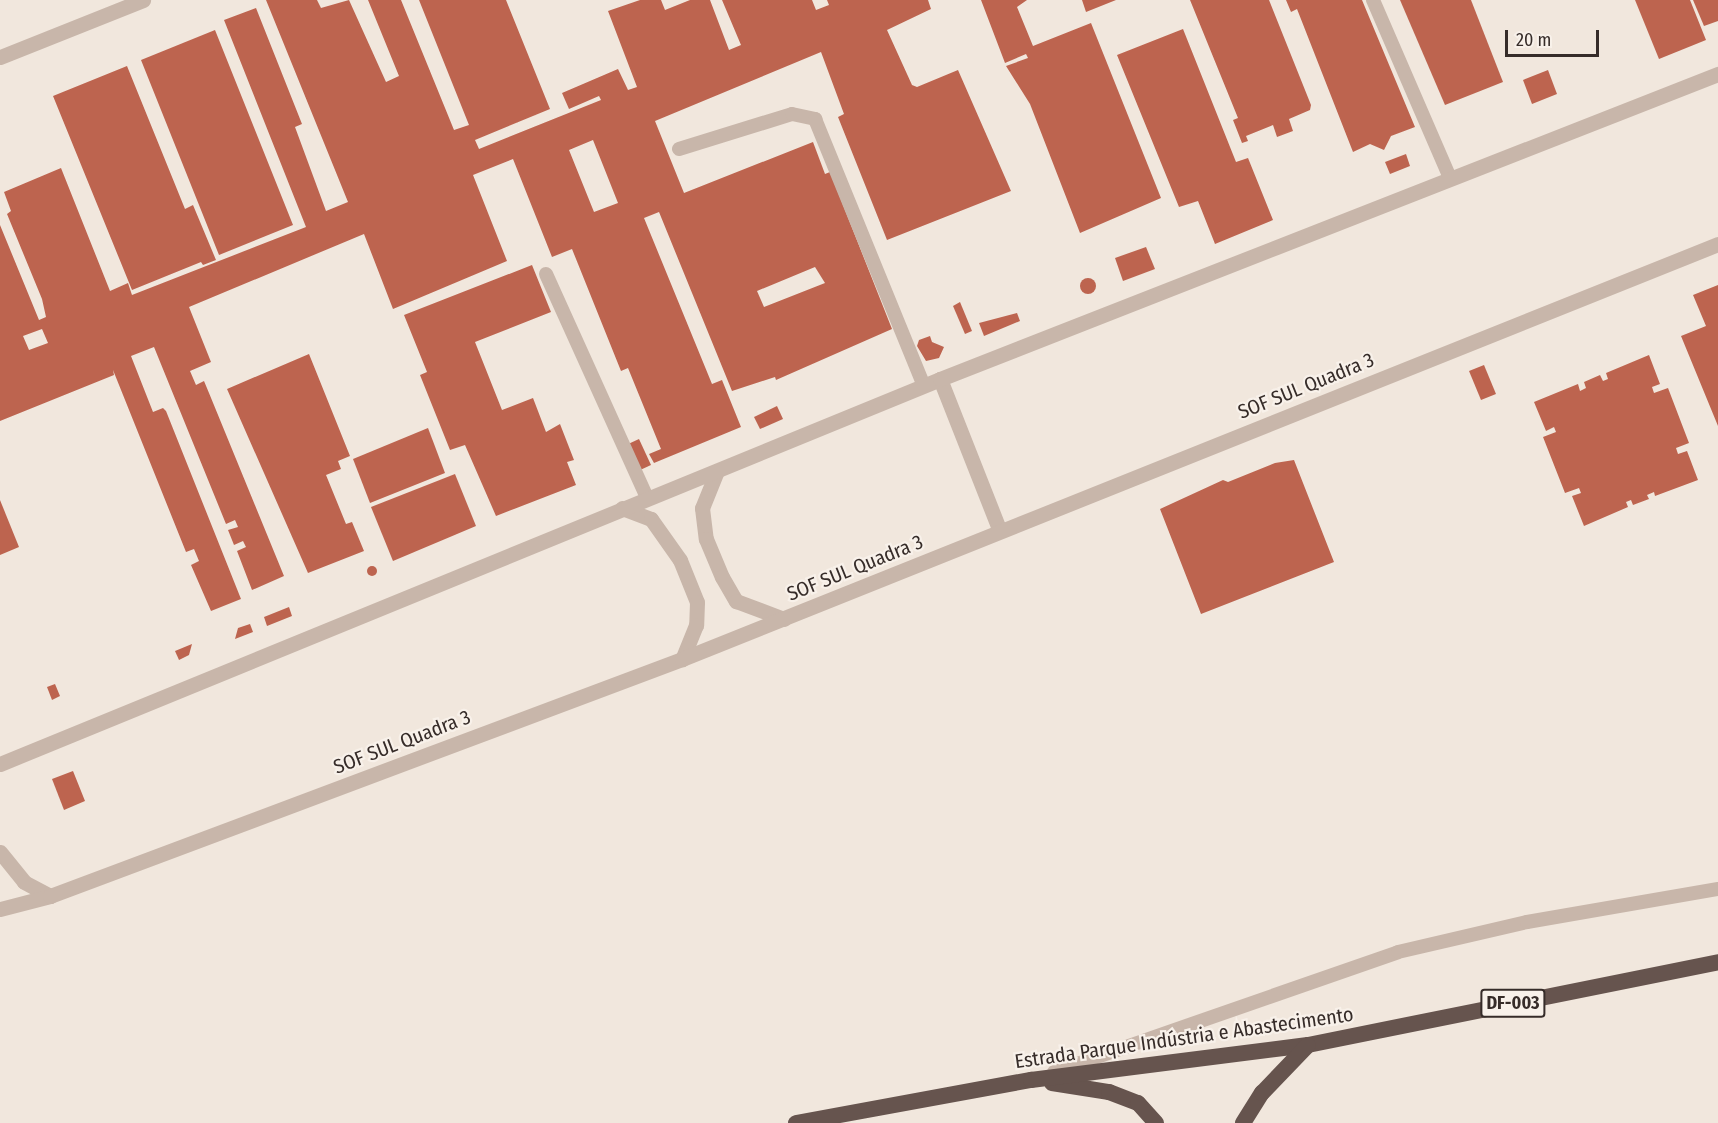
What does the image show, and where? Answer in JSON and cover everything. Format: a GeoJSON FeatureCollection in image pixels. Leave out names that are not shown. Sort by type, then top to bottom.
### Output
{"type":"FeatureCollection","features":[{"type":"Feature","properties":{"kind":"highway","name":"Estrada Parque Indústria e Abastecimento"},"geometry":{"type":"LineString","coordinates":[[796,1123],[1031,1080],[1308,1046],[1718,962]]}},
{"type":"Feature","properties":{"kind":"highway"},"geometry":{"type":"LineString","coordinates":[[1243,1123],[1262,1093],[1308,1046]]}},
{"type":"Feature","properties":{"kind":"highway"},"geometry":{"type":"LineString","coordinates":[[1031,1080],[1108,1092],[1138,1103],[1156,1123]]}},
{"type":"Feature","properties":{"kind":"street"},"geometry":{"type":"LineString","coordinates":[[0,57],[143,0]]}},
{"type":"Feature","properties":{"kind":"street"},"geometry":{"type":"LineString","coordinates":[[0,764],[939,379],[1718,74]]}},
{"type":"Feature","properties":{"kind":"street","name":"SOF SUL Quadra 3"},"geometry":{"type":"LineString","coordinates":[[0,909],[50,896],[784,620],[1000,531],[1718,244]]}},
{"type":"Feature","properties":{"kind":"street"},"geometry":{"type":"LineString","coordinates":[[939,379],[1000,531]]}},
{"type":"Feature","properties":{"kind":"street"},"geometry":{"type":"LineString","coordinates":[[717,471],[702,508],[706,539],[722,577],[736,601],[784,620]]}},
{"type":"Feature","properties":{"kind":"street"},"geometry":{"type":"LineString","coordinates":[[622,508],[651,519],[680,560],[697,602],[696,625],[682,659]]}},
{"type":"Feature","properties":{"kind":"street"},"geometry":{"type":"LineString","coordinates":[[0,852],[24,882],[50,896]]}},
{"type":"Feature","properties":{"kind":"lane"},"geometry":{"type":"LineString","coordinates":[[1373,0],[1450,178]]}},
{"type":"Feature","properties":{"kind":"lane"},"geometry":{"type":"LineString","coordinates":[[678,149],[792,114],[815,119],[924,386]]}},
{"type":"Feature","properties":{"kind":"lane"},"geometry":{"type":"LineString","coordinates":[[546,274],[647,498]]}},
{"type":"Feature","properties":{"kind":"lane"},"geometry":{"type":"LineString","coordinates":[[1031,1080],[1398,952],[1527,922],[1718,889]]}},
{"type":"Feature","properties":{"kind":"building"},"geometry":{"type":"Polygon","coordinates":[[[266,0],[317,0],[321,8],[349,0],[386,82],[399,76],[368,0],[401,0],[454,130],[469,125],[419,0],[506,0],[550,109],[475,140],[479,149],[601,100],[599,96],[569,109],[562,93],[618,69],[628,90],[637,87],[608,11],[640,0],[661,0],[665,10],[690,0],[710,0],[729,50],[741,45],[722,0],[812,0],[816,10],[829,5],[827,0],[928,0],[931,9],[887,30],[912,85],[917,87],[958,70],[1011,191],[887,240],[838,117],[844,114],[821,52],[655,121],[684,193],[813,142],[825,174],[830,172],[892,329],[776,380],[775,377],[732,391],[659,212],[644,218],[712,384],[722,380],[741,427],[654,463],[649,454],[661,449],[628,368],[621,371],[572,249],[552,257],[513,159],[473,175],[507,261],[393,309],[364,234],[189,307],[211,362],[190,371],[196,385],[204,381],[284,576],[252,590],[237,551],[246,547],[243,541],[234,545],[228,530],[238,527],[235,520],[226,524],[154,347],[131,356],[153,412],[163,408],[166,411],[241,599],[211,611],[191,565],[199,561],[194,549],[186,552],[113,370],[114,375],[0,421],[0,225],[39,320],[46,317],[42,299],[7,214],[11,211],[4,192],[61,168],[110,291],[128,283],[132,295],[306,227],[224,20],[256,8],[302,124],[295,127],[326,211],[348,202],[266,0]],[[593,140],[569,150],[594,212],[618,203],[593,140]],[[815,267],[757,291],[764,307],[825,283],[815,267]],[[42,329],[23,336],[29,350],[48,343],[42,329]]]}},
{"type":"Feature","properties":{"kind":"building"},"geometry":{"type":"Polygon","coordinates":[[[981,0],[1027,0],[1017,7],[1033,46],[1091,23],[1161,198],[1080,233],[1030,104],[1006,66],[1028,58],[1026,54],[1005,63],[981,0]]]}},
{"type":"Feature","properties":{"kind":"building"},"geometry":{"type":"Polygon","coordinates":[[[1082,0],[1116,0],[1086,12],[1082,0]]]}},
{"type":"Feature","properties":{"kind":"building"},"geometry":{"type":"Polygon","coordinates":[[[1190,0],[1269,0],[1311,105],[1310,110],[1289,119],[1293,131],[1277,137],[1273,125],[1246,136],[1248,141],[1242,143],[1233,120],[1238,118],[1190,0]]]}},
{"type":"Feature","properties":{"kind":"building"},"geometry":{"type":"Polygon","coordinates":[[[1286,0],[1362,0],[1415,127],[1391,136],[1384,150],[1370,144],[1353,152],[1297,9],[1291,12],[1286,0]]]}},
{"type":"Feature","properties":{"kind":"building"},"geometry":{"type":"Polygon","coordinates":[[[1400,0],[1471,0],[1503,82],[1445,105],[1400,0]]]}},
{"type":"Feature","properties":{"kind":"building"},"geometry":{"type":"Polygon","coordinates":[[[1635,0],[1690,0],[1706,40],[1659,59],[1635,0]]]}},
{"type":"Feature","properties":{"kind":"building"},"geometry":{"type":"Polygon","coordinates":[[[1693,0],[1718,0],[1718,21],[1704,26],[1693,0]]]}},
{"type":"Feature","properties":{"kind":"building"},"geometry":{"type":"Polygon","coordinates":[[[1183,29],[1236,162],[1248,158],[1273,220],[1215,244],[1198,201],[1179,207],[1117,55],[1183,29]]]}},
{"type":"Feature","properties":{"kind":"building"},"geometry":{"type":"Polygon","coordinates":[[[215,30],[293,225],[219,255],[141,60],[215,30]]]}},
{"type":"Feature","properties":{"kind":"building"},"geometry":{"type":"Polygon","coordinates":[[[127,66],[185,209],[193,205],[216,260],[203,265],[201,262],[132,290],[53,96],[127,66]]]}},
{"type":"Feature","properties":{"kind":"building"},"geometry":{"type":"Polygon","coordinates":[[[1548,70],[1557,94],[1532,104],[1523,80],[1548,70]]]}},
{"type":"Feature","properties":{"kind":"building"},"geometry":{"type":"Polygon","coordinates":[[[1406,154],[1410,166],[1390,174],[1385,162],[1406,154]]]}},
{"type":"Feature","properties":{"kind":"building"},"geometry":{"type":"Polygon","coordinates":[[[1146,247],[1155,269],[1123,281],[1115,258],[1146,247]]]}},
{"type":"Feature","properties":{"kind":"building"},"geometry":{"type":"Polygon","coordinates":[[[532,265],[551,312],[475,342],[502,410],[533,398],[546,432],[560,424],[574,460],[567,462],[576,485],[496,516],[465,445],[450,450],[420,375],[427,372],[404,315],[532,265]]]}},
{"type":"Feature","properties":{"kind":"building"},"geometry":{"type":"Polygon","coordinates":[[[1088,278],[1094,280],[1096,286],[1094,292],[1088,294],[1082,292],[1080,286],[1082,280],[1088,278]]]}},
{"type":"Feature","properties":{"kind":"building"},"geometry":{"type":"Polygon","coordinates":[[[1718,285],[1718,426],[1681,336],[1706,326],[1693,295],[1718,285]]]}},
{"type":"Feature","properties":{"kind":"building"},"geometry":{"type":"Polygon","coordinates":[[[960,302],[972,331],[965,334],[953,306],[960,302]]]}},
{"type":"Feature","properties":{"kind":"building"},"geometry":{"type":"Polygon","coordinates":[[[1017,313],[1020,321],[984,336],[979,323],[1017,313]]]}},
{"type":"Feature","properties":{"kind":"building"},"geometry":{"type":"Polygon","coordinates":[[[930,336],[932,342],[944,347],[939,358],[926,361],[917,346],[919,340],[930,336]]]}},
{"type":"Feature","properties":{"kind":"building"},"geometry":{"type":"Polygon","coordinates":[[[309,354],[350,456],[338,461],[341,469],[326,475],[346,524],[352,522],[364,551],[308,573],[227,389],[309,354]]]}},
{"type":"Feature","properties":{"kind":"building"},"geometry":{"type":"Polygon","coordinates":[[[1649,355],[1660,384],[1652,387],[1654,393],[1668,388],[1689,443],[1676,448],[1678,454],[1687,451],[1698,480],[1655,496],[1654,492],[1647,495],[1649,499],[1633,505],[1631,500],[1626,502],[1628,507],[1584,526],[1572,496],[1581,493],[1579,488],[1565,493],[1543,437],[1556,432],[1554,427],[1546,431],[1534,402],[1578,384],[1580,391],[1586,388],[1584,382],[1600,375],[1603,381],[1608,379],[1606,373],[1649,355]]]}},
{"type":"Feature","properties":{"kind":"building"},"geometry":{"type":"Polygon","coordinates":[[[1484,365],[1496,394],[1481,400],[1469,371],[1484,365]]]}},
{"type":"Feature","properties":{"kind":"building"},"geometry":{"type":"Polygon","coordinates":[[[777,406],[783,419],[760,429],[754,417],[777,406]]]}},
{"type":"Feature","properties":{"kind":"building"},"geometry":{"type":"Polygon","coordinates":[[[428,428],[445,473],[370,503],[353,459],[428,428]]]}},
{"type":"Feature","properties":{"kind":"building"},"geometry":{"type":"Polygon","coordinates":[[[639,439],[651,465],[638,471],[626,445],[639,439]]]}},
{"type":"Feature","properties":{"kind":"building"},"geometry":{"type":"Polygon","coordinates":[[[1294,460],[1334,562],[1201,614],[1160,509],[1223,480],[1228,482],[1275,463],[1294,460]]]}},
{"type":"Feature","properties":{"kind":"building"},"geometry":{"type":"Polygon","coordinates":[[[455,474],[476,526],[393,561],[371,507],[455,474]]]}},
{"type":"Feature","properties":{"kind":"building"},"geometry":{"type":"Polygon","coordinates":[[[0,500],[19,547],[0,555],[0,500]]]}},
{"type":"Feature","properties":{"kind":"building"},"geometry":{"type":"Polygon","coordinates":[[[372,566],[376,567],[376,575],[372,576],[368,575],[367,571],[368,567],[372,566]]]}},
{"type":"Feature","properties":{"kind":"building"},"geometry":{"type":"Polygon","coordinates":[[[289,607],[292,616],[267,626],[264,617],[289,607]]]}},
{"type":"Feature","properties":{"kind":"building"},"geometry":{"type":"Polygon","coordinates":[[[250,624],[253,632],[235,639],[238,628],[250,624]]]}},
{"type":"Feature","properties":{"kind":"building"},"geometry":{"type":"Polygon","coordinates":[[[192,644],[189,655],[179,660],[175,651],[192,644]]]}},
{"type":"Feature","properties":{"kind":"building"},"geometry":{"type":"Polygon","coordinates":[[[55,684],[60,696],[52,700],[47,687],[55,684]]]}},
{"type":"Feature","properties":{"kind":"building"},"geometry":{"type":"Polygon","coordinates":[[[73,771],[85,801],[64,810],[52,779],[73,771]]]}}]}
